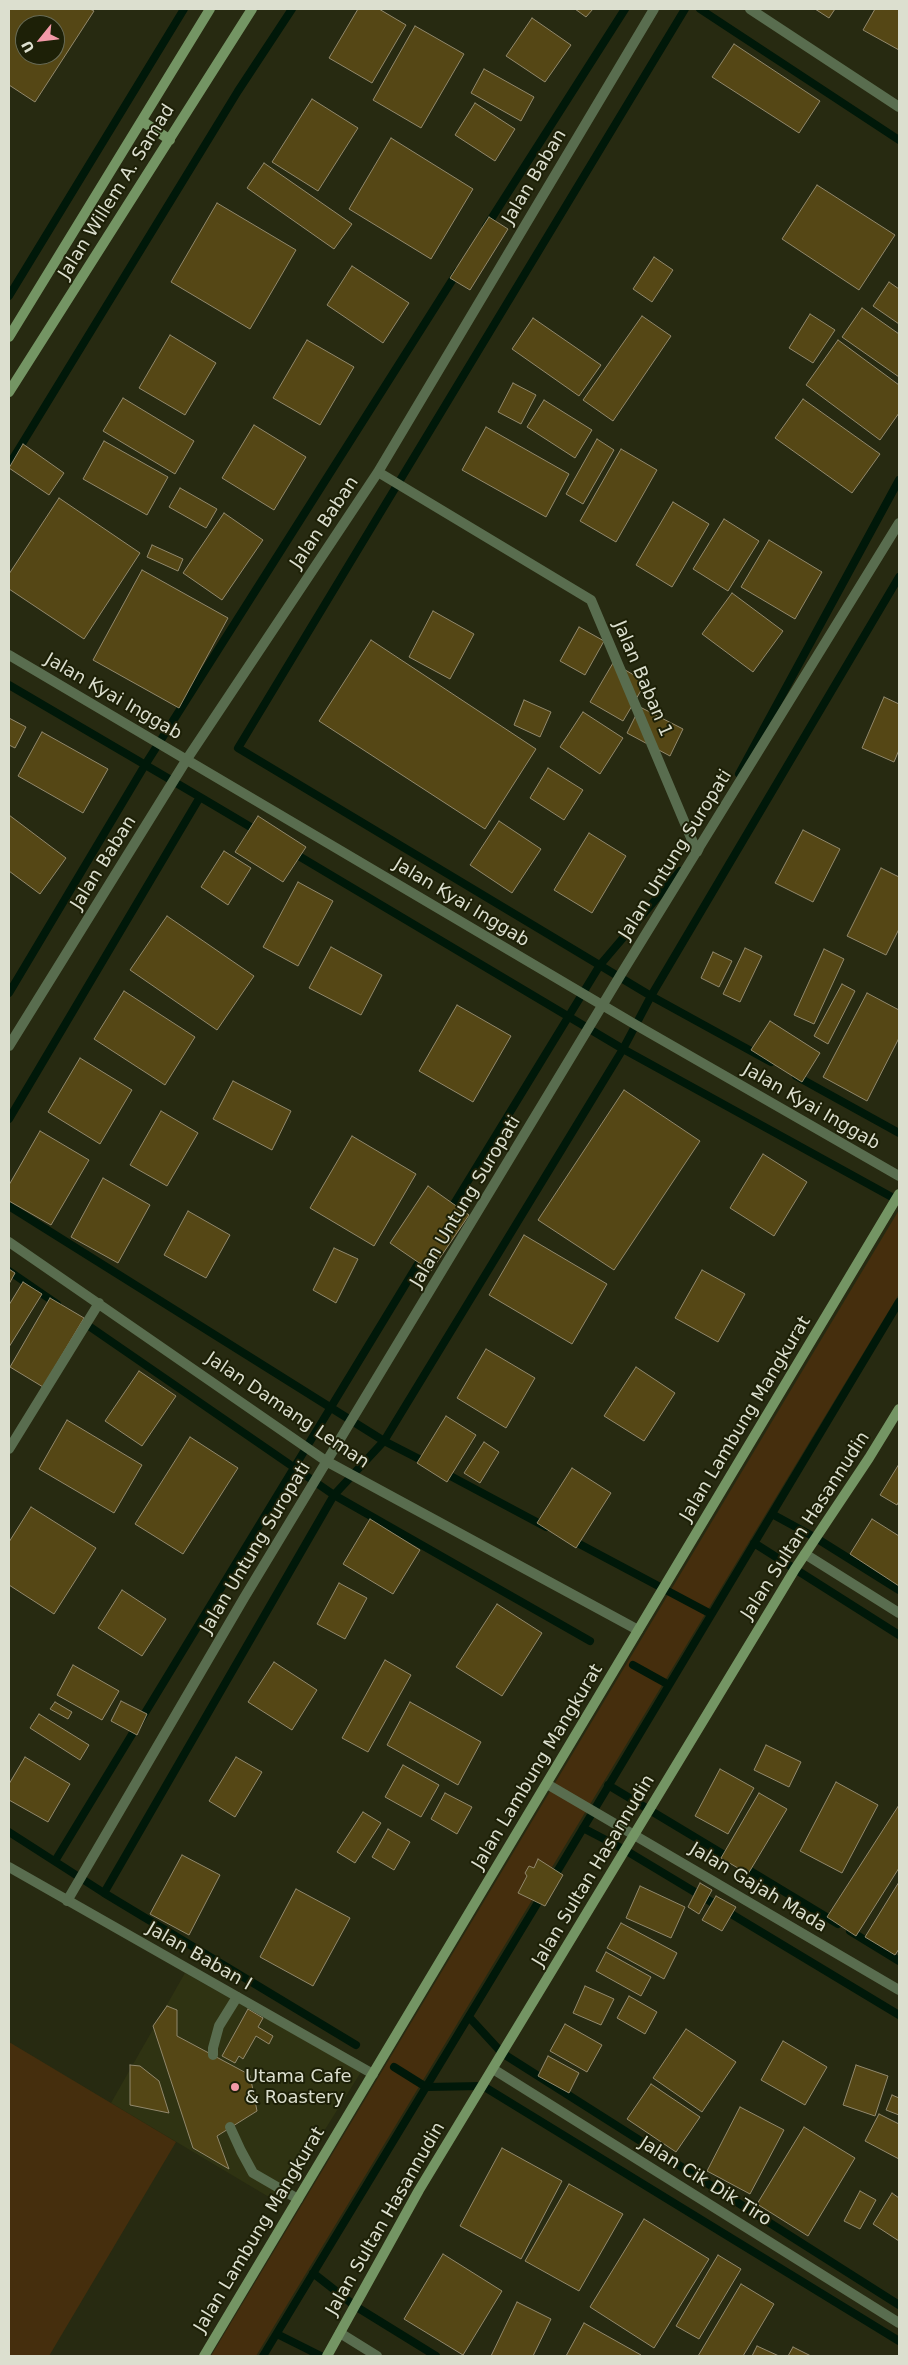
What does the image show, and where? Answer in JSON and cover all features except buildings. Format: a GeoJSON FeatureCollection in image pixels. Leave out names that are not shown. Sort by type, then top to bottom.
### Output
{"type":"FeatureCollection","features":[{"type":"Feature","properties":{"kind":"street","name":"Jalan Willem A. Samad"},"geometry":{"type":"LineString","coordinates":[[9,337],[210,9]]}},
{"type":"Feature","properties":{"kind":"street","name":"Jalan Willem A. Samad"},"geometry":{"type":"LineString","coordinates":[[9,392],[252,9]]}},
{"type":"Feature","properties":{"kind":"street","name":"Jalan Baban"},"geometry":{"type":"LineString","coordinates":[[9,1046],[187,759],[378,472],[654,9]]}},
{"type":"Feature","properties":{"kind":"street"},"geometry":{"type":"LineString","coordinates":[[750,9],[899,106]]}},
{"type":"Feature","properties":{"kind":"street"},"geometry":{"type":"LineString","coordinates":[[142,121],[170,140]]}},
{"type":"Feature","properties":{"kind":"street","name":"Jalan Baban 1"},"geometry":{"type":"LineString","coordinates":[[378,472],[591,600],[697,852]]}},
{"type":"Feature","properties":{"kind":"street"},"geometry":{"type":"LineString","coordinates":[[697,852],[899,523]]}},
{"type":"Feature","properties":{"kind":"street","name":"Jalan Kyai Inggab"},"geometry":{"type":"LineString","coordinates":[[9,656],[187,759],[603,1006],[899,1176]]}},
{"type":"Feature","properties":{"kind":"street","name":"Jalan Untung Suropati"},"geometry":{"type":"LineString","coordinates":[[66,1901],[326,1461],[697,852]]}},
{"type":"Feature","properties":{"kind":"street","name":"Jalan Lambung Mangkurat"},"geometry":{"type":"LineString","coordinates":[[204,2356],[899,1194]]}},
{"type":"Feature","properties":{"kind":"street","name":"Jalan Damang Leman"},"geometry":{"type":"LineString","coordinates":[[9,1242],[326,1461],[638,1630]]}},
{"type":"Feature","properties":{"kind":"street"},"geometry":{"type":"LineString","coordinates":[[9,1449],[99,1303]]}},
{"type":"Feature","properties":{"kind":"street","name":"Jalan Sultan Hasannudin"},"geometry":{"type":"LineString","coordinates":[[327,2356],[419,2190],[805,1554],[899,1409]]}},
{"type":"Feature","properties":{"kind":"street"},"geometry":{"type":"LineString","coordinates":[[805,1554],[899,1613]]}},
{"type":"Feature","properties":{"kind":"street","name":"Jalan Gajah Mada"},"geometry":{"type":"LineString","coordinates":[[547,1784],[899,1990]]}},
{"type":"Feature","properties":{"kind":"street","name":"Jalan Baban I"},"geometry":{"type":"LineString","coordinates":[[9,1867],[373,2074]]}},
{"type":"Feature","properties":{"kind":"street"},"geometry":{"type":"LineString","coordinates":[[213,2055],[219,2026],[237,1997]]}},
{"type":"Feature","properties":{"kind":"street","name":"Jalan Cik Dik Tiro"},"geometry":{"type":"LineString","coordinates":[[493,2069],[899,2323]]}},
{"type":"Feature","properties":{"kind":"street"},"geometry":{"type":"LineString","coordinates":[[230,2127],[254,2173],[298,2199]]}},
{"type":"Feature","properties":{"kind":"street"},"geometry":{"type":"LineString","coordinates":[[340,2333],[377,2356]]}},
{"type":"Feature","properties":{"kind":"shaded area"},"geometry":{"type":"Polygon","coordinates":[[[899,1210],[899,1294],[256,2356],[211,2356],[899,1210]]]}},
{"type":"Feature","properties":{"kind":"shaded area","name":"Utama Cafe & Roastery"},"geometry":{"type":"Polygon","coordinates":[[[185,1973],[361,2072],[279,2203],[111,2103],[185,1973]]]}},
{"type":"Feature","properties":{"kind":"shaded area"},"geometry":{"type":"Polygon","coordinates":[[[9,2042],[176,2142],[49,2356],[9,2356],[9,2042]]]}},
{"type":"Feature","properties":{"kind":"waterway"},"geometry":{"type":"LineString","coordinates":[[9,296],[184,9]]}},
{"type":"Feature","properties":{"kind":"waterway"},"geometry":{"type":"LineString","coordinates":[[9,465],[238,91],[292,9]]}},
{"type":"Feature","properties":{"kind":"waterway"},"geometry":{"type":"LineString","coordinates":[[486,227],[625,9]]}},
{"type":"Feature","properties":{"kind":"waterway"},"geometry":{"type":"LineString","coordinates":[[292,852],[623,1049],[651,996],[238,748],[685,9]]}},
{"type":"Feature","properties":{"kind":"waterway"},"geometry":{"type":"LineString","coordinates":[[700,9],[899,140]]}},
{"type":"Feature","properties":{"kind":"waterway"},"geometry":{"type":"LineString","coordinates":[[9,993],[145,765],[458,271]]}},
{"type":"Feature","properties":{"kind":"waterway"},"geometry":{"type":"LineString","coordinates":[[739,774],[899,480]]}},
{"type":"Feature","properties":{"kind":"waterway"},"geometry":{"type":"LineString","coordinates":[[771,1062],[651,996],[899,577]]}},
{"type":"Feature","properties":{"kind":"waterway"},"geometry":{"type":"LineString","coordinates":[[9,685],[200,797]]}},
{"type":"Feature","properties":{"kind":"waterway"},"geometry":{"type":"LineString","coordinates":[[9,1119],[200,797],[259,832]]}},
{"type":"Feature","properties":{"kind":"waterway"},"geometry":{"type":"LineString","coordinates":[[449,1212],[600,965],[680,871]]}},
{"type":"Feature","properties":{"kind":"waterway"},"geometry":{"type":"LineString","coordinates":[[427,1463],[384,1441],[623,1049],[899,1201]]}},
{"type":"Feature","properties":{"kind":"waterway"},"geometry":{"type":"LineString","coordinates":[[796,1076],[899,1133]]}},
{"type":"Feature","properties":{"kind":"waterway"},"geometry":{"type":"LineString","coordinates":[[9,1206],[384,1441],[334,1495],[83,1322]]}},
{"type":"Feature","properties":{"kind":"waterway"},"geometry":{"type":"LineString","coordinates":[[55,1861],[424,1254]]}},
{"type":"Feature","properties":{"kind":"waterway"},"geometry":{"type":"LineString","coordinates":[[9,1271],[57,1304]]}},
{"type":"Feature","properties":{"kind":"waterway"},"geometry":{"type":"LineString","coordinates":[[552,1880],[899,1302]]}},
{"type":"Feature","properties":{"kind":"waterway"},"geometry":{"type":"LineString","coordinates":[[441,1471],[546,1527]]}},
{"type":"Feature","properties":{"kind":"waterway"},"geometry":{"type":"LineString","coordinates":[[356,2045],[104,1893],[334,1495],[590,1641]]}},
{"type":"Feature","properties":{"kind":"waterway"},"geometry":{"type":"LineString","coordinates":[[772,1514],[816,1538],[899,1590]]}},
{"type":"Feature","properties":{"kind":"waterway"},"geometry":{"type":"LineString","coordinates":[[570,1539],[711,1614]]}},
{"type":"Feature","properties":{"kind":"waterway"},"geometry":{"type":"LineString","coordinates":[[754,1543],[899,1635]]}},
{"type":"Feature","properties":{"kind":"waterway"},"geometry":{"type":"LineString","coordinates":[[633,1665],[669,1685]]}},
{"type":"Feature","properties":{"kind":"waterway"},"geometry":{"type":"LineString","coordinates":[[608,1785],[731,1859]]}},
{"type":"Feature","properties":{"kind":"waterway"},"geometry":{"type":"LineString","coordinates":[[583,1828],[625,1850],[899,2015]]}},
{"type":"Feature","properties":{"kind":"waterway"},"geometry":{"type":"LineString","coordinates":[[9,1832],[104,1893]]}},
{"type":"Feature","properties":{"kind":"waterway"},"geometry":{"type":"LineString","coordinates":[[742,1866],[838,1924]]}},
{"type":"Feature","properties":{"kind":"waterway"},"geometry":{"type":"LineString","coordinates":[[263,2356],[543,1894]]}},
{"type":"Feature","properties":{"kind":"waterway"},"geometry":{"type":"LineString","coordinates":[[850,1931],[899,1961]]}},
{"type":"Feature","properties":{"kind":"waterway"},"geometry":{"type":"LineString","coordinates":[[469,2017],[502,2053],[899,2305]]}},
{"type":"Feature","properties":{"kind":"waterway"},"geometry":{"type":"LineString","coordinates":[[394,2067],[426,2087],[483,2086],[899,2341]]}},
{"type":"Feature","properties":{"kind":"waterway"},"geometry":{"type":"LineString","coordinates":[[313,2273],[355,2306],[436,2356]]}},
{"type":"Feature","properties":{"kind":"waterway"},"geometry":{"type":"LineString","coordinates":[[277,2334],[321,2356]]}},
{"type":"Feature","properties":{"kind":"place","name":"Utama Cafe & Roastery"},"geometry":{"type":"Point","coordinates":[235,2087]}}]}
